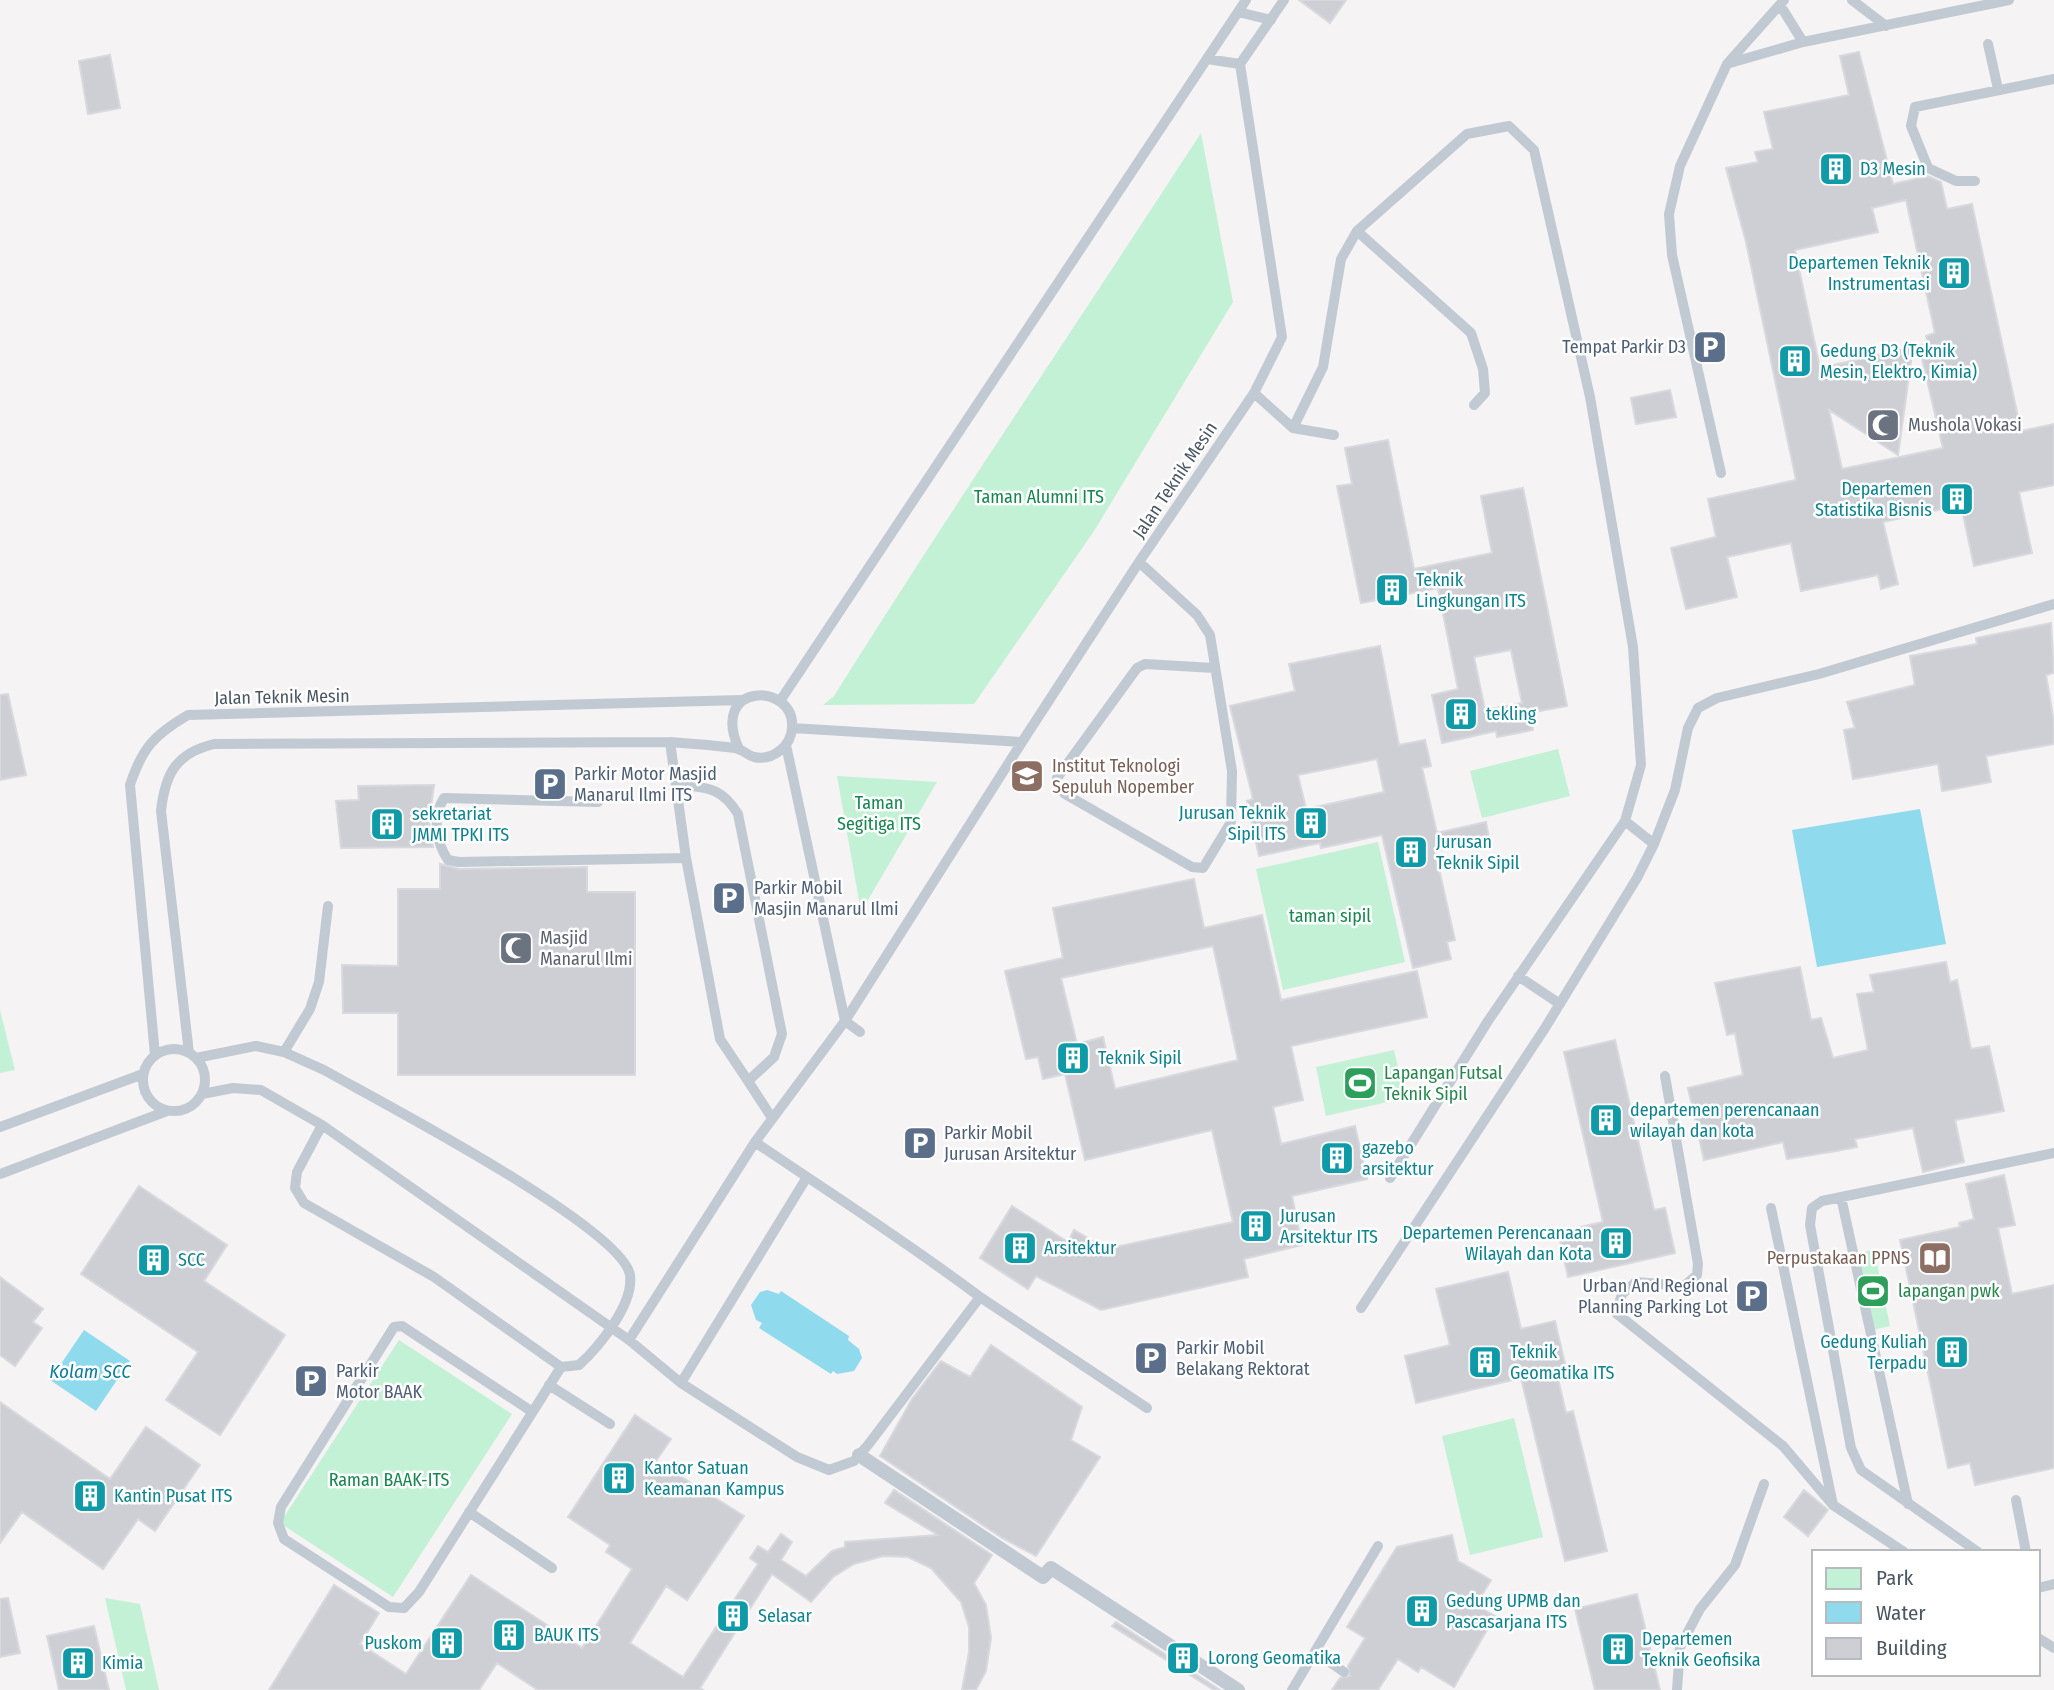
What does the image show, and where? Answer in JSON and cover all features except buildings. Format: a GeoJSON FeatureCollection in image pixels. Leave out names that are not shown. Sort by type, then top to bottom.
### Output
{"type":"FeatureCollection","features":[{"type":"Feature","properties":{"kind":"street"},"geometry":{"type":"LineString","coordinates":[[859,1455],[1042,1577],[1051,1568],[1238,1690]]}},
{"type":"Feature","properties":{"kind":"lane"},"geometry":{"type":"LineString","coordinates":[[780,701],[1245,0]]}},
{"type":"Feature","properties":{"kind":"lane"},"geometry":{"type":"LineString","coordinates":[[1207,59],[1240,64],[1284,0]]}},
{"type":"Feature","properties":{"kind":"lane"},"geometry":{"type":"LineString","coordinates":[[1852,0],[1886,26]]}},
{"type":"Feature","properties":{"kind":"lane"},"geometry":{"type":"LineString","coordinates":[[1727,64],[1803,42],[2009,0]]}},
{"type":"Feature","properties":{"kind":"lane"},"geometry":{"type":"LineString","coordinates":[[1721,473],[1672,255],[1668,214],[1680,166],[1727,64],[1782,3],[1803,42]]}},
{"type":"Feature","properties":{"kind":"lane"},"geometry":{"type":"LineString","coordinates":[[1238,12],[1270,20]]}},
{"type":"Feature","properties":{"kind":"lane"},"geometry":{"type":"LineString","coordinates":[[1987,44],[1998,89]]}},
{"type":"Feature","properties":{"kind":"lane","name":"Jalan Teknik Mesin"},"geometry":{"type":"LineString","coordinates":[[629,1340],[755,1142],[845,1021],[1139,562],[1254,393],[1282,337],[1240,64]]}},
{"type":"Feature","properties":{"kind":"lane"},"geometry":{"type":"LineString","coordinates":[[1975,181],[1956,181],[1928,168],[1911,126],[1915,107],[2054,79]]}},
{"type":"Feature","properties":{"kind":"lane"},"geometry":{"type":"LineString","coordinates":[[1293,428],[1323,367],[1341,259],[1357,231],[1467,134],[1509,126],[1534,150],[1590,397],[1633,647],[1641,765],[1625,821],[1518,976],[1390,1178]]}},
{"type":"Feature","properties":{"kind":"lane"},"geometry":{"type":"LineString","coordinates":[[1357,231],[1471,333],[1483,369],[1485,393],[1474,405]]}},
{"type":"Feature","properties":{"kind":"lane"},"geometry":{"type":"LineString","coordinates":[[1254,393],[1293,428],[1334,435]]}},
{"type":"Feature","properties":{"kind":"lane"},"geometry":{"type":"LineString","coordinates":[[1139,562],[1198,615],[1210,635],[1232,771],[1231,822],[1203,868],[1192,867],[1065,794],[1057,786],[1056,778],[1137,668],[1145,664],[1214,668]]}},
{"type":"Feature","properties":{"kind":"lane"},"geometry":{"type":"LineString","coordinates":[[1361,1308],[1560,1004],[1654,844],[1675,790],[1688,728],[1698,708],[1717,698],[1819,674],[2054,604]]}},
{"type":"Feature","properties":{"kind":"lane"},"geometry":{"type":"LineString","coordinates":[[192,1056],[161,811],[164,786],[176,765],[192,749],[214,744],[670,743],[739,749],[753,757],[765,757],[777,753],[786,745],[792,728],[789,713],[780,701],[768,695],[754,695],[733,710],[732,734],[739,749]]}},
{"type":"Feature","properties":{"kind":"lane","name":"Jalan Teknik Mesin"},"geometry":{"type":"LineString","coordinates":[[155,1055],[131,785],[140,755],[163,729],[188,715],[742,701]]}},
{"type":"Feature","properties":{"kind":"lane"},"geometry":{"type":"LineString","coordinates":[[792,728],[1022,742]]}},
{"type":"Feature","properties":{"kind":"lane"},"geometry":{"type":"LineString","coordinates":[[670,743],[687,858],[720,1039],[772,1118]]}},
{"type":"Feature","properties":{"kind":"lane"},"geometry":{"type":"LineString","coordinates":[[786,745],[845,1021],[860,1032]]}},
{"type":"Feature","properties":{"kind":"lane"},"geometry":{"type":"LineString","coordinates":[[676,784],[712,789],[727,796],[738,814],[782,1034],[774,1057],[748,1081]]}},
{"type":"Feature","properties":{"kind":"lane"},"geometry":{"type":"LineString","coordinates":[[598,802],[444,798],[439,806],[437,827],[440,848],[448,860],[459,862],[687,858]]}},
{"type":"Feature","properties":{"kind":"lane"},"geometry":{"type":"LineString","coordinates":[[1625,821],[1654,844]]}},
{"type":"Feature","properties":{"kind":"lane"},"geometry":{"type":"LineString","coordinates":[[284,1052],[310,1009],[319,982],[328,905]]}},
{"type":"Feature","properties":{"kind":"lane"},"geometry":{"type":"LineString","coordinates":[[1518,976],[1560,1004]]}},
{"type":"Feature","properties":{"kind":"lane"},"geometry":{"type":"LineString","coordinates":[[192,1056],[256,1046],[284,1052],[324,1070],[572,1215],[626,1261],[631,1277],[612,1328],[579,1365],[561,1367],[434,1278],[304,1203],[295,1188],[296,1172],[322,1125]]}},
{"type":"Feature","properties":{"kind":"lane"},"geometry":{"type":"LineString","coordinates":[[0,1128],[143,1073],[155,1055],[178,1049],[192,1056],[203,1069],[205,1081],[202,1094],[193,1104],[181,1111],[167,1111],[0,1174]]}},
{"type":"Feature","properties":{"kind":"lane"},"geometry":{"type":"LineString","coordinates":[[143,1073],[144,1090],[153,1104],[167,1111]]}},
{"type":"Feature","properties":{"kind":"lane"},"geometry":{"type":"LineString","coordinates":[[1665,1076],[1698,1264],[1697,1275],[1684,1286],[1636,1282],[1622,1294],[1616,1313],[1783,1446],[1809,1480],[1833,1505],[1901,1550]]}},
{"type":"Feature","properties":{"kind":"lane"},"geometry":{"type":"LineString","coordinates":[[202,1094],[233,1088],[261,1090],[322,1125],[629,1340],[681,1383],[810,1465],[829,1470],[854,1461],[980,1297]]}},
{"type":"Feature","properties":{"kind":"lane"},"geometry":{"type":"LineString","coordinates":[[755,1142],[1147,1408]]}},
{"type":"Feature","properties":{"kind":"lane"},"geometry":{"type":"LineString","coordinates":[[1975,1550],[1861,1470],[1851,1448],[1810,1225],[1812,1208],[1822,1201],[2054,1153]]}},
{"type":"Feature","properties":{"kind":"lane"},"geometry":{"type":"LineString","coordinates":[[681,1383],[807,1177]]}},
{"type":"Feature","properties":{"kind":"lane"},"geometry":{"type":"LineString","coordinates":[[1841,1197],[1908,1504]]}},
{"type":"Feature","properties":{"kind":"lane"},"geometry":{"type":"LineString","coordinates":[[1771,1208],[1833,1505]]}},
{"type":"Feature","properties":{"kind":"lane"},"geometry":{"type":"LineString","coordinates":[[531,1411],[401,1326],[394,1328],[386,1336],[281,1507],[278,1523],[284,1539],[389,1607],[404,1608],[419,1592],[561,1367]]}},
{"type":"Feature","properties":{"kind":"lane"},"geometry":{"type":"LineString","coordinates":[[548,1385],[610,1424]]}},
{"type":"Feature","properties":{"kind":"lane"},"geometry":{"type":"LineString","coordinates":[[1677,1690],[1680,1647],[1700,1609],[1735,1565],[1764,1484]]}},
{"type":"Feature","properties":{"kind":"lane"},"geometry":{"type":"LineString","coordinates":[[2016,1500],[2026,1550]]}},
{"type":"Feature","properties":{"kind":"lane"},"geometry":{"type":"LineString","coordinates":[[469,1511],[552,1568]]}},
{"type":"Feature","properties":{"kind":"lane"},"geometry":{"type":"LineString","coordinates":[[1292,1690],[1378,1546]]}},
{"type":"Feature","properties":{"kind":"lane"},"geometry":{"type":"LineString","coordinates":[[1315,1652],[1344,1672]]}},
{"type":"Feature","properties":{"kind":"green space","name":"Taman Alumni ITS"},"geometry":{"type":"Polygon","coordinates":[[[1201,133],[1233,302],[1094,531],[974,704],[823,705],[834,696],[1201,133]]]}},
{"type":"Feature","properties":{"kind":"green space"},"geometry":{"type":"Polygon","coordinates":[[[1558,749],[1570,796],[1482,818],[1470,771],[1558,749]]]}},
{"type":"Feature","properties":{"kind":"green space","name":"Taman Segitiga ITS"},"geometry":{"type":"Polygon","coordinates":[[[837,776],[937,782],[861,912],[837,776]]]}},
{"type":"Feature","properties":{"kind":"green space","name":"taman sipil"},"geometry":{"type":"Polygon","coordinates":[[[1378,842],[1405,962],[1283,990],[1256,869],[1378,842]]]}},
{"type":"Feature","properties":{"kind":"green space"},"geometry":{"type":"Polygon","coordinates":[[[0,1010],[15,1070],[0,1073],[0,1010]]]}},
{"type":"Feature","properties":{"kind":"green space","name":"Lapangan Futsal Teknik Sipil"},"geometry":{"type":"Polygon","coordinates":[[[1394,1050],[1405,1098],[1326,1116],[1316,1067],[1394,1050]]]}},
{"type":"Feature","properties":{"kind":"green space","name":"lapangan pwk"},"geometry":{"type":"Polygon","coordinates":[[[1874,1249],[1890,1326],[1872,1330],[1855,1255],[1874,1249]]]}},
{"type":"Feature","properties":{"kind":"green space","name":"Raman BAAK-ITS"},"geometry":{"type":"Polygon","coordinates":[[[399,1340],[512,1414],[393,1597],[280,1523],[399,1340]]]}},
{"type":"Feature","properties":{"kind":"green space"},"geometry":{"type":"Polygon","coordinates":[[[1514,1418],[1543,1537],[1470,1555],[1442,1436],[1514,1418]]]}},
{"type":"Feature","properties":{"kind":"green space"},"geometry":{"type":"Polygon","coordinates":[[[105,1598],[140,1604],[159,1690],[126,1690],[105,1598]]]}},
{"type":"Feature","properties":{"kind":"water"},"geometry":{"type":"Polygon","coordinates":[[[1920,809],[1946,944],[1817,967],[1792,830],[1920,809]]]}},
{"type":"Feature","properties":{"kind":"water"},"geometry":{"type":"Polygon","coordinates":[[[767,1290],[779,1294],[781,1291],[849,1336],[848,1340],[859,1349],[862,1358],[854,1371],[837,1374],[833,1371],[831,1374],[759,1328],[762,1323],[756,1320],[751,1305],[760,1292],[767,1290]]]}},
{"type":"Feature","properties":{"kind":"water","name":"Kolam SCC"},"geometry":{"type":"Polygon","coordinates":[[[84,1330],[130,1361],[96,1411],[50,1380],[84,1330]]]}},
{"type":"Feature","properties":{"kind":"place","name":"D3 Mesin"},"geometry":{"type":"Point","coordinates":[1836,169]}},
{"type":"Feature","properties":{"kind":"place","name":"Departemen Teknik Instrumentasi"},"geometry":{"type":"Point","coordinates":[1954,273]}},
{"type":"Feature","properties":{"kind":"place","name":"Tempat Parkir D3"},"geometry":{"type":"Point","coordinates":[1710,347]}},
{"type":"Feature","properties":{"kind":"place","name":"Gedung D3 (Teknik Mesin, Elektro, Kimia)"},"geometry":{"type":"Point","coordinates":[1795,361]}},
{"type":"Feature","properties":{"kind":"place","name":"Mushola Vokasi"},"geometry":{"type":"Point","coordinates":[1883,425]}},
{"type":"Feature","properties":{"kind":"place","name":"Departemen Statistika Bisnis"},"geometry":{"type":"Point","coordinates":[1957,499]}},
{"type":"Feature","properties":{"kind":"place","name":"Teknik Lingkungan ITS"},"geometry":{"type":"Point","coordinates":[1392,590]}},
{"type":"Feature","properties":{"kind":"place","name":"tekling"},"geometry":{"type":"Point","coordinates":[1461,714]}},
{"type":"Feature","properties":{"kind":"place","name":"Institut Teknologi Sepuluh Nopember"},"geometry":{"type":"Point","coordinates":[1027,776]}},
{"type":"Feature","properties":{"kind":"place","name":"Parkir Motor Masjid Manarul Ilmi ITS"},"geometry":{"type":"Point","coordinates":[550,784]}},
{"type":"Feature","properties":{"kind":"place","name":"Jurusan Teknik Sipil ITS"},"geometry":{"type":"Point","coordinates":[1311,823]}},
{"type":"Feature","properties":{"kind":"place","name":"sekretariat JMMI TPKI ITS"},"geometry":{"type":"Point","coordinates":[387,824]}},
{"type":"Feature","properties":{"kind":"place","name":"Jurusan Teknik Sipil"},"geometry":{"type":"Point","coordinates":[1411,852]}},
{"type":"Feature","properties":{"kind":"place","name":"Parkir Mobil Masjin Manarul Ilmi"},"geometry":{"type":"Point","coordinates":[729,898]}},
{"type":"Feature","properties":{"kind":"place","name":"Masjid Manarul Ilmi"},"geometry":{"type":"Point","coordinates":[516,948]}},
{"type":"Feature","properties":{"kind":"place","name":"Teknik Sipil"},"geometry":{"type":"Point","coordinates":[1073,1058]}},
{"type":"Feature","properties":{"kind":"place","name":"Lapangan Futsal Teknik Sipil"},"geometry":{"type":"Point","coordinates":[1360,1083]}},
{"type":"Feature","properties":{"kind":"place","name":"departemen perencanaan wilayah dan kota"},"geometry":{"type":"Point","coordinates":[1606,1120]}},
{"type":"Feature","properties":{"kind":"place","name":"Parkir Mobil Jurusan Arsitektur"},"geometry":{"type":"Point","coordinates":[920,1143]}},
{"type":"Feature","properties":{"kind":"place","name":"gazebo arsitektur"},"geometry":{"type":"Point","coordinates":[1337,1158]}},
{"type":"Feature","properties":{"kind":"place","name":"Jurusan Arsitektur ITS"},"geometry":{"type":"Point","coordinates":[1256,1226]}},
{"type":"Feature","properties":{"kind":"place","name":"Departemen Perencanaan Wilayah dan Kota"},"geometry":{"type":"Point","coordinates":[1616,1243]}},
{"type":"Feature","properties":{"kind":"place","name":"Arsitektur"},"geometry":{"type":"Point","coordinates":[1020,1248]}},
{"type":"Feature","properties":{"kind":"place","name":"Perpustakaan PPNS"},"geometry":{"type":"Point","coordinates":[1935,1258]}},
{"type":"Feature","properties":{"kind":"place","name":"SCC"},"geometry":{"type":"Point","coordinates":[154,1260]}},
{"type":"Feature","properties":{"kind":"place","name":"lapangan pwk"},"geometry":{"type":"Point","coordinates":[1873,1291]}},
{"type":"Feature","properties":{"kind":"place","name":"Urban And Regional Planning Parking Lot"},"geometry":{"type":"Point","coordinates":[1752,1296]}},
{"type":"Feature","properties":{"kind":"place","name":"Gedung Kuliah Terpadu"},"geometry":{"type":"Point","coordinates":[1952,1352]}},
{"type":"Feature","properties":{"kind":"place","name":"Parkir Mobil Belakang Rektorat"},"geometry":{"type":"Point","coordinates":[1151,1358]}},
{"type":"Feature","properties":{"kind":"place","name":"Teknik Geomatika ITS"},"geometry":{"type":"Point","coordinates":[1485,1362]}},
{"type":"Feature","properties":{"kind":"place","name":"Parkir Motor BAAK"},"geometry":{"type":"Point","coordinates":[311,1381]}},
{"type":"Feature","properties":{"kind":"place","name":"Kantor Satuan Keamanan Kampus"},"geometry":{"type":"Point","coordinates":[619,1478]}},
{"type":"Feature","properties":{"kind":"place","name":"Kantin Pusat ITS"},"geometry":{"type":"Point","coordinates":[90,1496]}},
{"type":"Feature","properties":{"kind":"place","name":"Gedung UPMB dan Pascasarjana ITS"},"geometry":{"type":"Point","coordinates":[1422,1611]}},
{"type":"Feature","properties":{"kind":"place","name":"Selasar"},"geometry":{"type":"Point","coordinates":[733,1616]}},
{"type":"Feature","properties":{"kind":"place","name":"BAUK ITS"},"geometry":{"type":"Point","coordinates":[509,1635]}},
{"type":"Feature","properties":{"kind":"place","name":"Puskom"},"geometry":{"type":"Point","coordinates":[447,1643]}},
{"type":"Feature","properties":{"kind":"place","name":"Departemen Teknik Geofisika"},"geometry":{"type":"Point","coordinates":[1618,1649]}},
{"type":"Feature","properties":{"kind":"place","name":"Lorong Geomatika"},"geometry":{"type":"Point","coordinates":[1183,1658]}},
{"type":"Feature","properties":{"kind":"place","name":"Kimia"},"geometry":{"type":"Point","coordinates":[78,1663]}}]}
